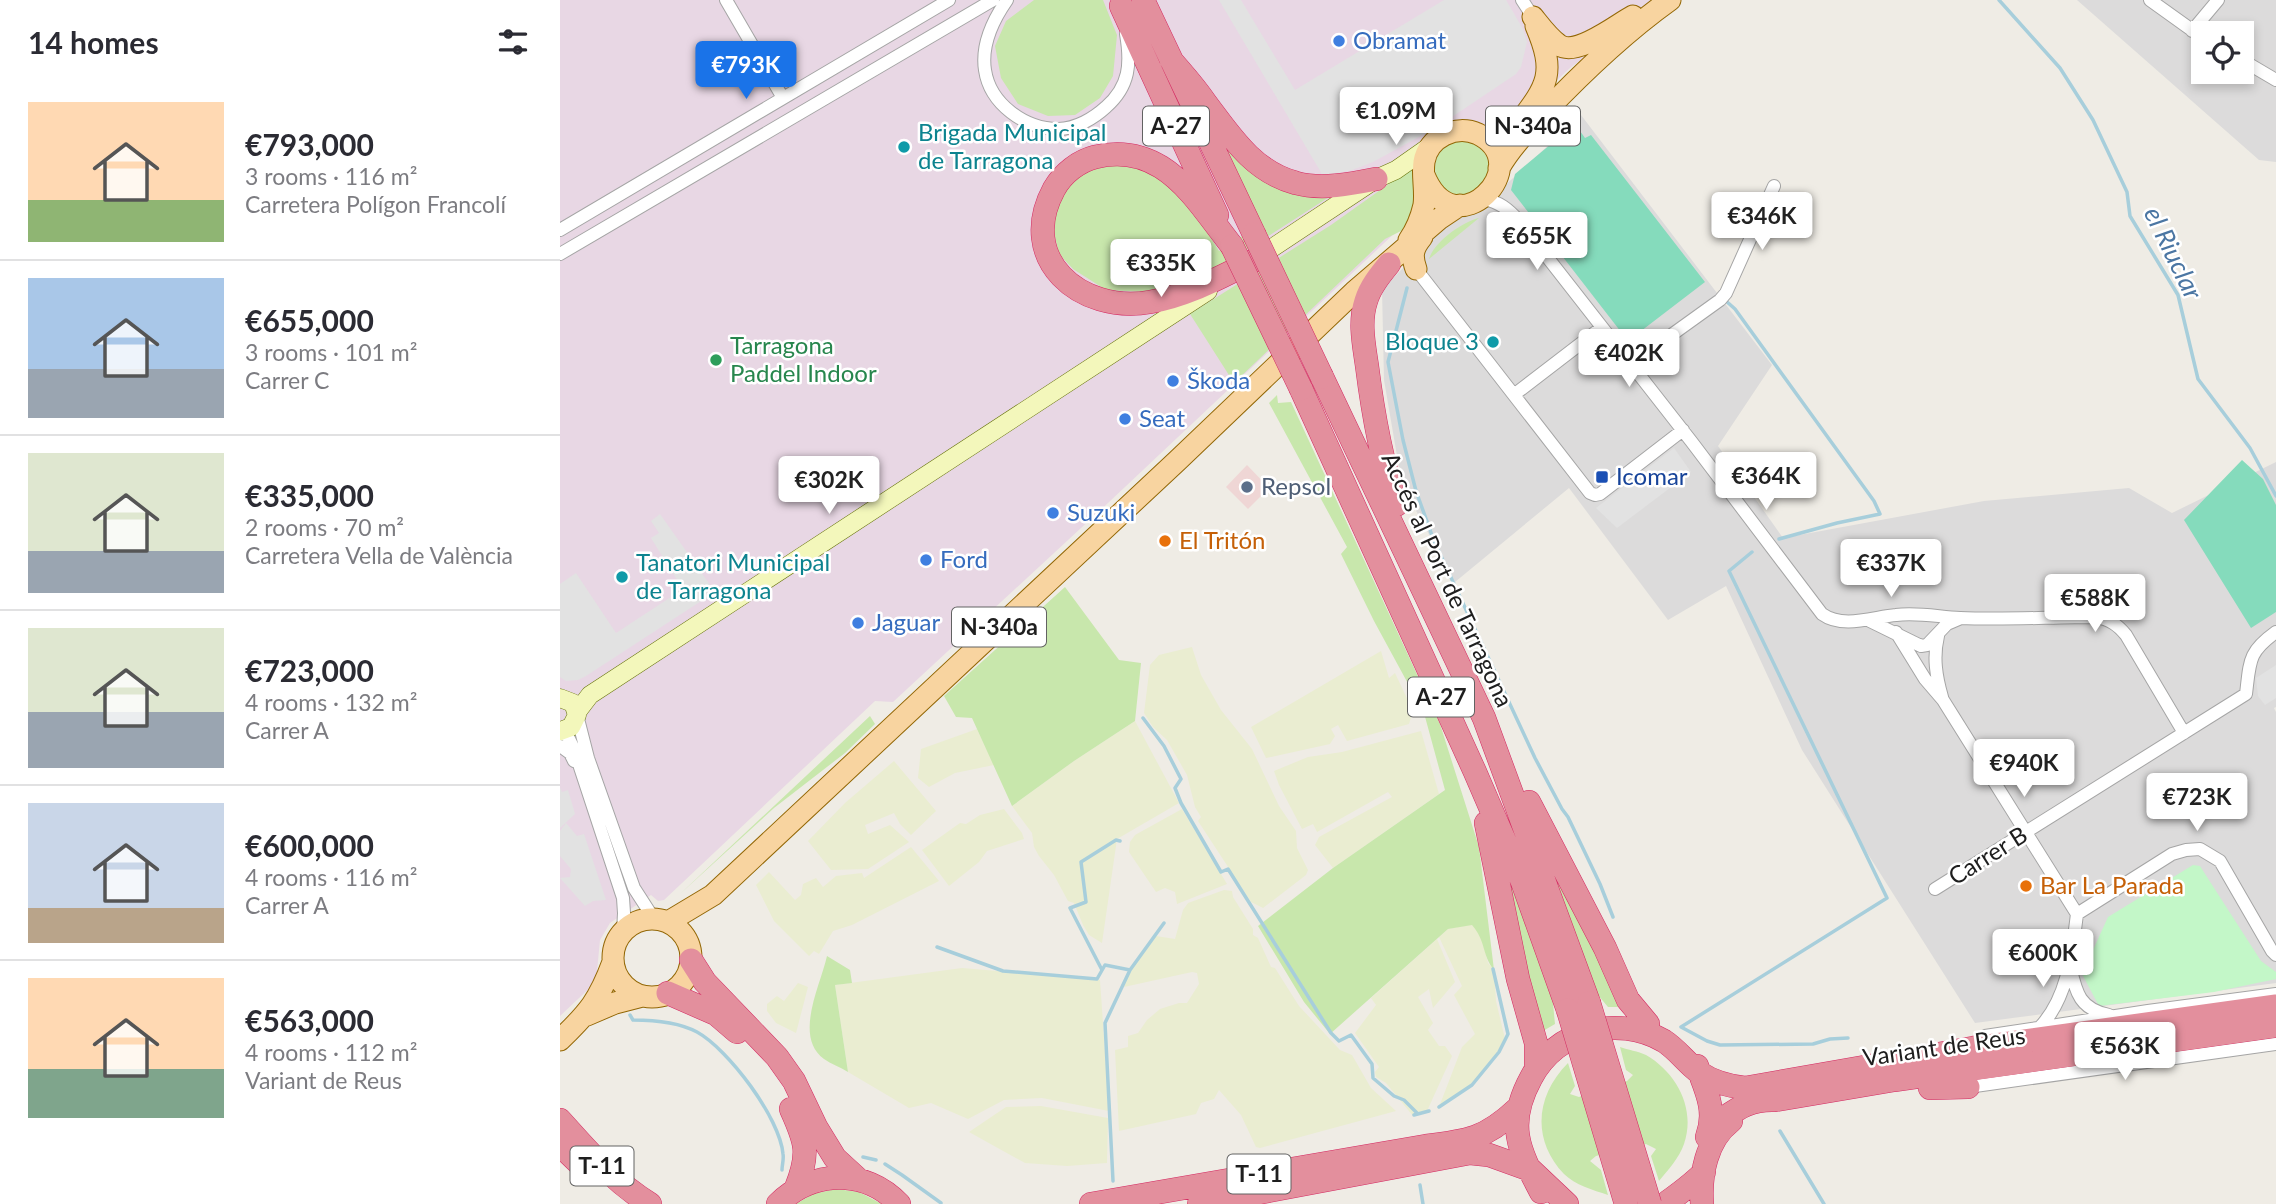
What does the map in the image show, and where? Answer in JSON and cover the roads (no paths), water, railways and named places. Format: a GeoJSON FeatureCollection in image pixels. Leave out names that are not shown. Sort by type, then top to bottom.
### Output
{"type":"FeatureCollection","features":[{"type":"Feature","properties":{"kind":"highway","name":"Accés al Port de Tarragona"},"geometry":{"type":"LineString","coordinates":[[1127,2],[1171,60],[1484,718],[1501,760],[1578,1007],[1650,1204]]}},
{"type":"Feature","properties":{"kind":"highway","name":"Accés al Port de Tarragona"},"geometry":{"type":"LineString","coordinates":[[1127,2],[1232,246],[1301,389],[1475,772],[1578,1007]]}},
{"type":"Feature","properties":{"kind":"highway"},"geometry":{"type":"LineString","coordinates":[[1171,60],[1232,139],[1259,165],[1295,183],[1313,186],[1376,179]]}},
{"type":"Feature","properties":{"kind":"highway"},"geometry":{"type":"LineString","coordinates":[[1232,246],[1175,178],[1162,168],[1128,153],[1109,153],[1089,158],[1071,169],[1057,184],[1047,202],[1043,220],[1047,256],[1057,272],[1070,286],[1107,302],[1133,304],[1169,298],[1191,291],[1253,261]]}},
{"type":"Feature","properties":{"kind":"highway"},"geometry":{"type":"LineString","coordinates":[[1395,257],[1372,286],[1365,301],[1363,320],[1372,404],[1388,481],[1438,623]]}},
{"type":"Feature","properties":{"kind":"highway"},"geometry":{"type":"LineString","coordinates":[[1501,760],[1521,786],[1541,823],[1605,948],[1628,1000],[1648,1024]]}},
{"type":"Feature","properties":{"kind":"highway"},"geometry":{"type":"LineString","coordinates":[[1475,772],[1518,979],[1536,1043],[1533,1063]]}},
{"type":"Feature","properties":{"kind":"highway"},"geometry":{"type":"LineString","coordinates":[[690,951],[705,982],[777,1057],[794,1081],[816,1127],[835,1158],[859,1180]]}},
{"type":"Feature","properties":{"kind":"highway"},"geometry":{"type":"LineString","coordinates":[[668,993],[716,1014],[732,1027],[766,1066],[782,1091],[802,1134],[806,1164],[796,1188]]}},
{"type":"Feature","properties":{"kind":"highway","name":"Variant de Reus"},"geometry":{"type":"LineString","coordinates":[[1711,1127],[1743,1105],[1776,1091],[1930,1051],[1973,1048],[2276,1006]]}},
{"type":"Feature","properties":{"kind":"highway","name":"A-27"},"geometry":{"type":"LineString","coordinates":[[1578,1007],[1626,1204]]}},
{"type":"Feature","properties":{"kind":"highway"},"geometry":{"type":"LineString","coordinates":[[1426,1146],[1477,1132],[1492,1123],[1513,1099],[1533,1063],[1565,1031],[1584,1023],[1614,1018],[1648,1024],[1681,1043],[1697,1066]]}},
{"type":"Feature","properties":{"kind":"highway","name":"Variant de Reus"},"geometry":{"type":"LineString","coordinates":[[1776,1091],[1894,1080],[2276,1026]]}},
{"type":"Feature","properties":{"kind":"highway","name":"T-11"},"geometry":{"type":"LineString","coordinates":[[1567,1204],[1531,1170],[1519,1144],[1516,1123],[1517,1109],[1533,1063],[1562,1042],[1584,1031],[1617,1027],[1637,1030],[1667,1043],[1727,1086],[1776,1091]]}},
{"type":"Feature","properties":{"kind":"highway","name":"T-11"},"geometry":{"type":"LineString","coordinates":[[1665,1204],[1695,1182],[1711,1127],[1711,1104],[1697,1066]]}},
{"type":"Feature","properties":{"kind":"highway"},"geometry":{"type":"LineString","coordinates":[[1894,1080],[1906,1089],[1968,1087]]}},
{"type":"Feature","properties":{"kind":"highway"},"geometry":{"type":"LineString","coordinates":[[1702,1204],[1695,1182],[1714,1140],[1723,1127],[1776,1091]]}},
{"type":"Feature","properties":{"kind":"highway","name":"T-11"},"geometry":{"type":"LineString","coordinates":[[1091,1204],[1465,1141],[1499,1126],[1517,1109]]}},
{"type":"Feature","properties":{"kind":"highway","name":"T-11"},"geometry":{"type":"LineString","coordinates":[[560,1120],[606,1170],[649,1204]]}},
{"type":"Feature","properties":{"kind":"highway","name":"T-11"},"geometry":{"type":"LineString","coordinates":[[560,1145],[623,1204]]}},
{"type":"Feature","properties":{"kind":"highway","name":"T-11"},"geometry":{"type":"LineString","coordinates":[[1199,1204],[1470,1153],[1489,1155],[1531,1170]]}},
{"type":"Feature","properties":{"kind":"highway"},"geometry":{"type":"LineString","coordinates":[[1449,1159],[1487,1161],[1506,1167],[1548,1198]]}},
{"type":"Feature","properties":{"kind":"highway"},"geometry":{"type":"LineString","coordinates":[[1531,1170],[1548,1198]]}},
{"type":"Feature","properties":{"kind":"highway"},"geometry":{"type":"LineString","coordinates":[[778,1204],[796,1188],[833,1177],[859,1180],[879,1188],[899,1204]]}},
{"type":"Feature","properties":{"kind":"main road"},"geometry":{"type":"LineString","coordinates":[[1527,9],[1561,47],[1572,49],[1582,46],[1662,0]]}},
{"type":"Feature","properties":{"kind":"main road","name":"N-340a"},"geometry":{"type":"LineString","coordinates":[[1499,167],[1518,141],[1569,86],[1624,36],[1670,0]]}},
{"type":"Feature","properties":{"kind":"main road"},"geometry":{"type":"LineString","coordinates":[[1518,123],[1541,94],[1547,78],[1548,61],[1527,9]]}},
{"type":"Feature","properties":{"kind":"main road","name":"N-340a"},"geometry":{"type":"LineString","coordinates":[[1483,137],[1501,133],[1518,123],[1569,86]]}},
{"type":"Feature","properties":{"kind":"main road","name":"N-340a"},"geometry":{"type":"LineString","coordinates":[[623,932],[634,923],[661,920],[713,895],[1353,292],[1395,257],[1426,231],[1439,219],[1460,205],[1483,199],[1497,180],[1499,167],[1492,145],[1483,137],[1472,131],[1459,130],[1447,133],[1428,150],[1424,162],[1423,206],[1414,232],[1395,257]]}},
{"type":"Feature","properties":{"kind":"main road"},"geometry":{"type":"LineString","coordinates":[[1424,175],[1429,187],[1438,197],[1448,203],[1460,205]]}},
{"type":"Feature","properties":{"kind":"main road"},"geometry":{"type":"LineString","coordinates":[[1416,269],[1413,248],[1426,231]]}},
{"type":"Feature","properties":{"kind":"main road","name":"N-340a"},"geometry":{"type":"LineString","coordinates":[[668,993],[680,986],[685,979],[690,951],[713,895]]}},
{"type":"Feature","properties":{"kind":"main road"},"geometry":{"type":"LineString","coordinates":[[661,920],[681,930],[690,951]]}},
{"type":"Feature","properties":{"kind":"main road"},"geometry":{"type":"LineString","coordinates":[[560,1040],[585,1016],[603,992],[614,962],[615,946],[623,932]]}},
{"type":"Feature","properties":{"kind":"main road"},"geometry":{"type":"LineString","coordinates":[[614,962],[618,976],[625,986],[642,996]]}},
{"type":"Feature","properties":{"kind":"main road"},"geometry":{"type":"LineString","coordinates":[[585,1016],[615,1003],[668,993]]}},
{"type":"Feature","properties":{"kind":"street"},"geometry":{"type":"LineString","coordinates":[[726,0],[783,98]]}},
{"type":"Feature","properties":{"kind":"street"},"geometry":{"type":"LineString","coordinates":[[560,230],[949,0]]}},
{"type":"Feature","properties":{"kind":"street"},"geometry":{"type":"LineString","coordinates":[[560,254],[993,0]]}},
{"type":"Feature","properties":{"kind":"street"},"geometry":{"type":"LineString","coordinates":[[1007,0],[994,18],[988,36],[984,69],[989,85],[1010,111],[1022,120],[1038,126],[1060,129],[1081,124],[1097,116],[1115,99],[1127,79],[1130,58],[1127,2]]}},
{"type":"Feature","properties":{"kind":"street"},"geometry":{"type":"LineString","coordinates":[[2150,0],[2191,29]]}},
{"type":"Feature","properties":{"kind":"street"},"geometry":{"type":"LineString","coordinates":[[2200,21],[2218,0]]}},
{"type":"Feature","properties":{"kind":"street"},"geometry":{"type":"LineString","coordinates":[[2254,67],[2276,80]]}},
{"type":"Feature","properties":{"kind":"street"},"geometry":{"type":"LineString","coordinates":[[567,703],[590,695],[1433,144]]}},
{"type":"Feature","properties":{"kind":"street"},"geometry":{"type":"LineString","coordinates":[[1631,365],[1726,293],[1774,186]]}},
{"type":"Feature","properties":{"kind":"street"},"geometry":{"type":"LineString","coordinates":[[1483,199],[1496,201],[1520,221],[1822,614],[1837,621],[1869,620],[1897,614],[1961,618],[2096,617],[2108,620],[2126,635],[2184,733]]}},
{"type":"Feature","properties":{"kind":"street"},"geometry":{"type":"LineString","coordinates":[[1416,269],[1590,493],[1601,494],[1683,430]]}},
{"type":"Feature","properties":{"kind":"street"},"geometry":{"type":"LineString","coordinates":[[1515,394],[1601,328]]}},
{"type":"Feature","properties":{"kind":"street"},"geometry":{"type":"LineString","coordinates":[[1916,615],[1928,622],[1938,634],[1935,656],[1943,701]]}},
{"type":"Feature","properties":{"kind":"street"},"geometry":{"type":"LineString","coordinates":[[1869,620],[1921,646],[1927,645],[1947,624],[1961,618]]}},
{"type":"Feature","properties":{"kind":"street"},"geometry":{"type":"LineString","coordinates":[[1896,632],[1925,679],[1943,701],[2077,914],[2070,965],[2052,1014],[2040,1027]]}},
{"type":"Feature","properties":{"kind":"street","name":"Carrer B"},"geometry":{"type":"LineString","coordinates":[[1935,889],[2246,694],[2250,659],[2260,643],[2276,632]]}},
{"type":"Feature","properties":{"kind":"street"},"geometry":{"type":"LineString","coordinates":[[560,736],[571,727],[567,703]]}},
{"type":"Feature","properties":{"kind":"street"},"geometry":{"type":"LineString","coordinates":[[567,703],[632,883],[645,907],[661,920]]}},
{"type":"Feature","properties":{"kind":"street"},"geometry":{"type":"LineString","coordinates":[[560,736],[568,737],[623,898],[623,932]]}},
{"type":"Feature","properties":{"kind":"street"},"geometry":{"type":"LineString","coordinates":[[2077,914],[2172,854],[2200,849],[2220,861],[2276,955]]}},
{"type":"Feature","properties":{"kind":"street"},"geometry":{"type":"LineString","coordinates":[[2070,965],[2077,994],[2085,1005],[2113,1016]]}},
{"type":"Feature","properties":{"kind":"street"},"geometry":{"type":"LineString","coordinates":[[1930,1051],[2040,1027],[2276,994]]}},
{"type":"Feature","properties":{"kind":"street"},"geometry":{"type":"LineString","coordinates":[[1968,1087],[2276,1044]]}},
{"type":"Feature","properties":{"kind":"waterway","name":"el Riuclar"},"geometry":{"type":"LineString","coordinates":[[1999,0],[2060,68],[2093,120],[2127,192],[2130,216],[2178,295],[2198,379],[2250,448],[2276,496]]}},
{"type":"Feature","properties":{"kind":"waterway"},"geometry":{"type":"LineString","coordinates":[[1407,288],[1388,362],[1416,491],[1434,541],[1535,758],[1568,817],[1600,884],[1613,917]]}},
{"type":"Feature","properties":{"kind":"waterway"},"geometry":{"type":"LineString","coordinates":[[1726,301],[1735,309],[1874,501],[1880,514],[1779,539]]}},
{"type":"Feature","properties":{"kind":"waterway"},"geometry":{"type":"LineString","coordinates":[[1752,552],[1729,571],[1887,898],[1681,1027],[1720,1045],[1813,1044],[1848,1038]]}},
{"type":"Feature","properties":{"kind":"waterway"},"geometry":{"type":"LineString","coordinates":[[1143,718],[1164,746],[1181,779],[1175,788],[1181,803],[1221,872],[1228,869],[1331,1033],[1339,1041],[1351,1035],[1372,1064],[1373,1078],[1394,1096],[1404,1100],[1418,1114]]}},
{"type":"Feature","properties":{"kind":"waterway"},"geometry":{"type":"LineString","coordinates":[[1102,970],[1070,908],[1086,902],[1081,862],[1116,840],[1120,841]]}},
{"type":"Feature","properties":{"kind":"waterway"},"geometry":{"type":"LineString","coordinates":[[1113,1181],[1105,1023],[1130,970],[1164,923]]}},
{"type":"Feature","properties":{"kind":"waterway"},"geometry":{"type":"LineString","coordinates":[[937,947],[1003,971],[1097,979],[1105,965],[1130,970]]}},
{"type":"Feature","properties":{"kind":"waterway"},"geometry":{"type":"LineString","coordinates":[[1439,1107],[1472,1085],[1499,1052],[1508,1034],[1493,969]]}},
{"type":"Feature","properties":{"kind":"waterway"},"geometry":{"type":"LineString","coordinates":[[630,1015],[633,1020],[666,1022],[690,1029],[723,1053],[750,1086],[773,1122],[783,1154],[782,1170]]}},
{"type":"Feature","properties":{"kind":"waterway"},"geometry":{"type":"LineString","coordinates":[[1414,1115],[1429,1111]]}},
{"type":"Feature","properties":{"kind":"waterway"},"geometry":{"type":"LineString","coordinates":[[1780,1131],[1824,1204]]}},
{"type":"Feature","properties":{"kind":"waterway"},"geometry":{"type":"LineString","coordinates":[[863,1157],[876,1160]]}},
{"type":"Feature","properties":{"kind":"waterway"},"geometry":{"type":"LineString","coordinates":[[885,1164],[941,1203]]}},
{"type":"Feature","properties":{"kind":"waterway"},"geometry":{"type":"LineString","coordinates":[[1420,1185],[1423,1204]]}},
{"type":"Feature","properties":{"kind":"place","name":"Obramat"},"geometry":{"type":"Point","coordinates":[1339,41]}},
{"type":"Feature","properties":{"kind":"place","name":"Brigada Municipal de Tarragona"},"geometry":{"type":"Point","coordinates":[904,147]}},
{"type":"Feature","properties":{"kind":"place","name":"Bloque 3"},"geometry":{"type":"Point","coordinates":[1493,342]}},
{"type":"Feature","properties":{"kind":"place","name":"Tarragona Paddel Indoor"},"geometry":{"type":"Point","coordinates":[716,360]}},
{"type":"Feature","properties":{"kind":"place","name":"Škoda"},"geometry":{"type":"Point","coordinates":[1173,381]}},
{"type":"Feature","properties":{"kind":"place","name":"Seat"},"geometry":{"type":"Point","coordinates":[1125,419]}},
{"type":"Feature","properties":{"kind":"place","name":"Icomar"},"geometry":{"type":"Point","coordinates":[1602,477]}},
{"type":"Feature","properties":{"kind":"place","name":"Repsol"},"geometry":{"type":"Point","coordinates":[1247,487]}},
{"type":"Feature","properties":{"kind":"place","name":"Suzuki"},"geometry":{"type":"Point","coordinates":[1053,513]}},
{"type":"Feature","properties":{"kind":"place","name":"El Tritón"},"geometry":{"type":"Point","coordinates":[1165,541]}},
{"type":"Feature","properties":{"kind":"place","name":"Ford"},"geometry":{"type":"Point","coordinates":[926,560]}},
{"type":"Feature","properties":{"kind":"place","name":"Tanatori Municipal de Tarragona"},"geometry":{"type":"Point","coordinates":[622,577]}},
{"type":"Feature","properties":{"kind":"place","name":"Jaguar"},"geometry":{"type":"Point","coordinates":[858,623]}},
{"type":"Feature","properties":{"kind":"place","name":"Bar La Parada"},"geometry":{"type":"Point","coordinates":[2026,886]}}]}
